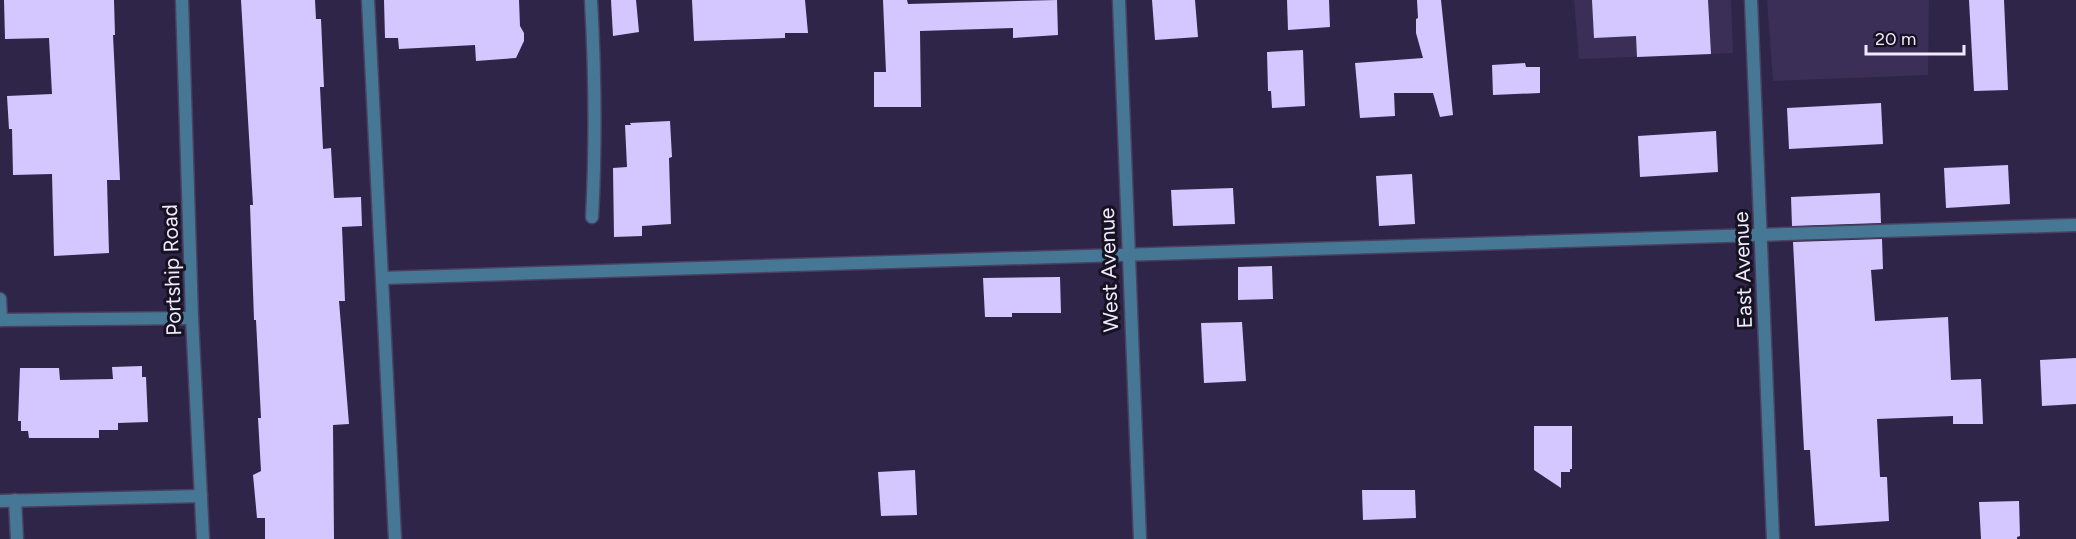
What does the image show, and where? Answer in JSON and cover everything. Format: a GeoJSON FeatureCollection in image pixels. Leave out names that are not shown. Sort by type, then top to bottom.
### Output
{"type":"FeatureCollection","features":[{"type":"Feature","properties":{"kind":"street","name":"Portship Road"},"geometry":{"type":"LineString","coordinates":[[182,0],[192,318],[203,539]]}},
{"type":"Feature","properties":{"kind":"street"},"geometry":{"type":"LineString","coordinates":[[368,0],[395,539]]}},
{"type":"Feature","properties":{"kind":"street"},"geometry":{"type":"LineString","coordinates":[[591,0],[595,101],[592,217]]}},
{"type":"Feature","properties":{"kind":"street","name":"West Avenue"},"geometry":{"type":"LineString","coordinates":[[1119,0],[1140,539]]}},
{"type":"Feature","properties":{"kind":"street","name":"East Avenue"},"geometry":{"type":"LineString","coordinates":[[1751,0],[1773,539]]}},
{"type":"Feature","properties":{"kind":"street"},"geometry":{"type":"LineString","coordinates":[[382,278],[2076,225]]}},
{"type":"Feature","properties":{"kind":"street"},"geometry":{"type":"LineString","coordinates":[[0,299],[0,320],[192,318]]}},
{"type":"Feature","properties":{"kind":"street"},"geometry":{"type":"LineString","coordinates":[[0,501],[201,496]]}},
{"type":"Feature","properties":{"kind":"street"},"geometry":{"type":"LineString","coordinates":[[15,500],[17,539]]}},
{"type":"Feature","properties":{"kind":"shaded area"},"geometry":{"type":"Polygon","coordinates":[[[1574,0],[1731,0],[1733,53],[1579,59],[1574,0]]]}},
{"type":"Feature","properties":{"kind":"shaded area"},"geometry":{"type":"Polygon","coordinates":[[[1767,0],[1929,0],[1928,75],[1773,81],[1767,0]]]}},
{"type":"Feature","properties":{"kind":"building"},"geometry":{"type":"Polygon","coordinates":[[[4,0],[114,0],[115,35],[113,35],[120,180],[107,180],[109,253],[54,256],[52,174],[13,175],[12,129],[9,129],[7,96],[52,94],[49,38],[5,39],[4,0]]]}},
{"type":"Feature","properties":{"kind":"building"},"geometry":{"type":"Polygon","coordinates":[[[241,0],[315,0],[316,19],[321,19],[324,87],[320,87],[323,149],[331,148],[334,198],[361,197],[362,226],[342,227],[345,301],[339,301],[349,424],[333,425],[334,539],[265,539],[265,518],[257,518],[253,475],[261,471],[258,418],[261,418],[256,320],[254,320],[250,205],[253,205],[241,0]]]}},
{"type":"Feature","properties":{"kind":"building"},"geometry":{"type":"Polygon","coordinates":[[[384,0],[519,0],[520,26],[524,33],[524,41],[516,58],[476,61],[475,45],[399,49],[398,38],[385,38],[384,0]]]}},
{"type":"Feature","properties":{"kind":"building"},"geometry":{"type":"Polygon","coordinates":[[[611,0],[636,0],[639,32],[613,36],[611,0]]]}},
{"type":"Feature","properties":{"kind":"building"},"geometry":{"type":"Polygon","coordinates":[[[692,0],[805,0],[808,33],[785,33],[785,38],[694,41],[692,0]]]}},
{"type":"Feature","properties":{"kind":"building"},"geometry":{"type":"Polygon","coordinates":[[[883,0],[907,0],[908,4],[1057,0],[1058,35],[1013,38],[1013,28],[920,31],[921,107],[874,107],[874,72],[886,72],[883,0]]]}},
{"type":"Feature","properties":{"kind":"building"},"geometry":{"type":"Polygon","coordinates":[[[1152,0],[1195,0],[1198,37],[1155,40],[1152,0]]]}},
{"type":"Feature","properties":{"kind":"building"},"geometry":{"type":"Polygon","coordinates":[[[1287,0],[1329,0],[1330,27],[1288,30],[1287,0]]]}},
{"type":"Feature","properties":{"kind":"building"},"geometry":{"type":"Polygon","coordinates":[[[1417,0],[1441,0],[1453,115],[1440,117],[1433,93],[1394,93],[1395,116],[1360,118],[1355,63],[1423,58],[1416,33],[1417,0]]]}},
{"type":"Feature","properties":{"kind":"building"},"geometry":{"type":"Polygon","coordinates":[[[1592,0],[1708,0],[1711,54],[1637,57],[1636,36],[1594,38],[1592,0]]]}},
{"type":"Feature","properties":{"kind":"building"},"geometry":{"type":"Polygon","coordinates":[[[1969,0],[2004,0],[2008,90],[1974,91],[1969,0]]]}},
{"type":"Feature","properties":{"kind":"building"},"geometry":{"type":"Polygon","coordinates":[[[1303,50],[1305,106],[1272,108],[1271,91],[1268,91],[1267,52],[1303,50]]]}},
{"type":"Feature","properties":{"kind":"building"},"geometry":{"type":"Polygon","coordinates":[[[1525,63],[1526,67],[1540,67],[1540,93],[1493,95],[1492,65],[1525,63]]]}},
{"type":"Feature","properties":{"kind":"building"},"geometry":{"type":"Polygon","coordinates":[[[1881,103],[1883,144],[1789,149],[1787,108],[1881,103]]]}},
{"type":"Feature","properties":{"kind":"building"},"geometry":{"type":"Polygon","coordinates":[[[670,121],[671,224],[642,226],[642,236],[614,237],[613,168],[627,167],[625,125],[670,121]]]}},
{"type":"Feature","properties":{"kind":"building"},"geometry":{"type":"Polygon","coordinates":[[[1716,131],[1718,172],[1640,177],[1638,136],[1716,131]]]}},
{"type":"Feature","properties":{"kind":"building"},"geometry":{"type":"Polygon","coordinates":[[[2008,165],[2010,204],[1946,208],[1944,168],[2008,165]]]}},
{"type":"Feature","properties":{"kind":"building"},"geometry":{"type":"Polygon","coordinates":[[[1412,174],[1415,224],[1379,226],[1376,176],[1412,174]]]}},
{"type":"Feature","properties":{"kind":"building"},"geometry":{"type":"Polygon","coordinates":[[[1233,188],[1235,224],[1173,226],[1171,190],[1233,188]]]}},
{"type":"Feature","properties":{"kind":"building"},"geometry":{"type":"Polygon","coordinates":[[[1880,193],[1881,223],[1792,226],[1791,197],[1880,193]]]}},
{"type":"Feature","properties":{"kind":"building"},"geometry":{"type":"Polygon","coordinates":[[[1882,239],[1883,269],[1871,270],[1875,321],[1948,317],[1951,380],[1981,379],[1983,424],[1953,424],[1953,416],[1877,419],[1880,477],[1887,477],[1889,521],[1815,526],[1810,450],[1804,450],[1793,242],[1882,239]]]}},
{"type":"Feature","properties":{"kind":"building"},"geometry":{"type":"Polygon","coordinates":[[[1272,266],[1273,299],[1238,300],[1238,267],[1272,266]]]}},
{"type":"Feature","properties":{"kind":"building"},"geometry":{"type":"Polygon","coordinates":[[[1060,277],[1061,313],[1012,313],[1012,317],[985,317],[983,278],[1060,277]]]}},
{"type":"Feature","properties":{"kind":"building"},"geometry":{"type":"Polygon","coordinates":[[[1242,322],[1246,381],[1204,383],[1201,323],[1242,322]]]}},
{"type":"Feature","properties":{"kind":"building"},"geometry":{"type":"Polygon","coordinates":[[[2076,358],[2076,404],[2042,406],[2040,360],[2076,358]]]}},
{"type":"Feature","properties":{"kind":"building"},"geometry":{"type":"Polygon","coordinates":[[[142,366],[142,377],[146,377],[148,422],[118,423],[118,430],[99,430],[99,438],[29,438],[28,431],[21,431],[21,421],[18,421],[20,368],[59,368],[60,380],[113,379],[112,367],[142,366]]]}},
{"type":"Feature","properties":{"kind":"building"},"geometry":{"type":"Polygon","coordinates":[[[1534,426],[1572,426],[1572,469],[1570,472],[1561,472],[1561,488],[1534,470],[1534,426]]]}},
{"type":"Feature","properties":{"kind":"building"},"geometry":{"type":"Polygon","coordinates":[[[915,470],[917,515],[881,516],[878,472],[915,470]]]}},
{"type":"Feature","properties":{"kind":"building"},"geometry":{"type":"Polygon","coordinates":[[[1362,490],[1415,490],[1416,518],[1363,520],[1362,490]]]}},
{"type":"Feature","properties":{"kind":"building"},"geometry":{"type":"Polygon","coordinates":[[[2019,501],[2020,536],[2017,539],[1981,539],[1979,502],[2019,501]]]}}]}
